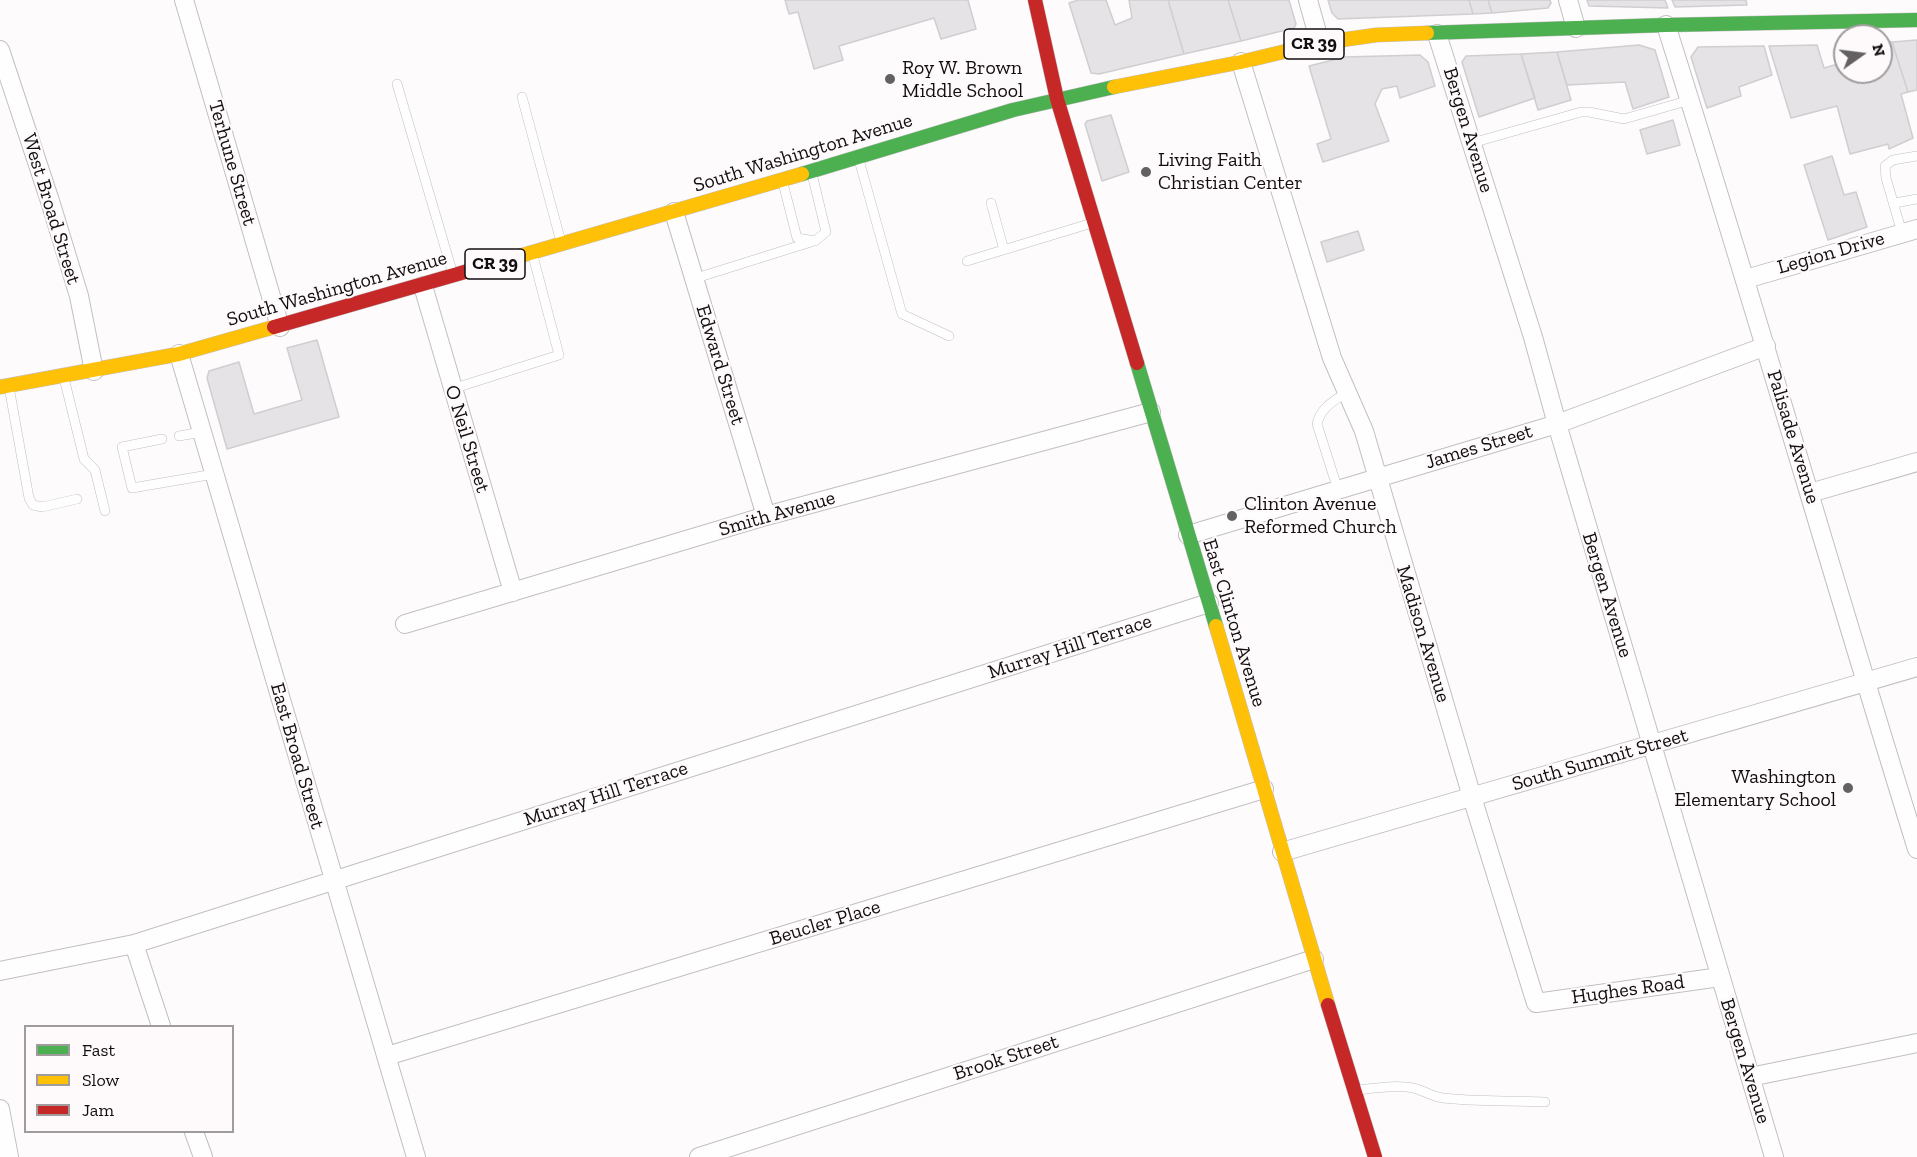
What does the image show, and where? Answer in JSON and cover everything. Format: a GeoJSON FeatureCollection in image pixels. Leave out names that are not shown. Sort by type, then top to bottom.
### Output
{"type":"FeatureCollection","features":[{"type":"Feature","properties":{"kind":"main road","name":"East Clinton Avenue"},"geometry":{"type":"LineString","coordinates":[[1035,0],[1057,99],[1373,1156]]}},
{"type":"Feature","properties":{"kind":"main road","name":"South Washington Avenue"},"geometry":{"type":"LineString","coordinates":[[4,386],[179,354],[280,327],[783,181],[1013,110],[1320,43],[1376,34],[1917,20]]}},
{"type":"Feature","properties":{"kind":"street","name":"Terhune Street"},"geometry":{"type":"LineString","coordinates":[[184,0],[280,327]]}},
{"type":"Feature","properties":{"kind":"street"},"geometry":{"type":"LineString","coordinates":[[1308,0],[1320,43]]}},
{"type":"Feature","properties":{"kind":"street"},"geometry":{"type":"LineString","coordinates":[[1568,0],[1576,28]]}},
{"type":"Feature","properties":{"kind":"street","name":"Palisade Avenue"},"geometry":{"type":"LineString","coordinates":[[1666,25],[1746,279],[1865,683],[1917,849]]}},
{"type":"Feature","properties":{"kind":"street","name":"Bergen Avenue"},"geometry":{"type":"LineString","coordinates":[[1437,34],[1533,337],[1774,1157]]}},
{"type":"Feature","properties":{"kind":"street","name":"West Broad Street"},"geometry":{"type":"LineString","coordinates":[[0,50],[79,296],[94,371]]}},
{"type":"Feature","properties":{"kind":"street","name":"Madison Avenue"},"geometry":{"type":"LineString","coordinates":[[1241,62],[1332,358],[1364,431],[1376,478],[1536,1003]]}},
{"type":"Feature","properties":{"kind":"street","name":"Edward Street"},"geometry":{"type":"LineString","coordinates":[[674,212],[766,516]]}},
{"type":"Feature","properties":{"kind":"street","name":"Legion Drive"},"geometry":{"type":"LineString","coordinates":[[1746,279],[1909,231]]}},
{"type":"Feature","properties":{"kind":"street","name":"O Neil Street"},"geometry":{"type":"LineString","coordinates":[[423,286],[513,592]]}},
{"type":"Feature","properties":{"kind":"street","name":"James Street"},"geometry":{"type":"LineString","coordinates":[[1188,535],[1557,424],[1766,346]]}},
{"type":"Feature","properties":{"kind":"street","name":"East Broad Street"},"geometry":{"type":"LineString","coordinates":[[179,354],[416,1157]]}},
{"type":"Feature","properties":{"kind":"street","name":"Smith Avenue"},"geometry":{"type":"LineString","coordinates":[[405,624],[766,516],[1151,412]]}},
{"type":"Feature","properties":{"kind":"street"},"geometry":{"type":"LineString","coordinates":[[1810,493],[1917,462]]}},
{"type":"Feature","properties":{"kind":"street","name":"Murray Hill Terrace"},"geometry":{"type":"LineString","coordinates":[[0,971],[134,944],[1209,603]]}},
{"type":"Feature","properties":{"kind":"street","name":"South Summit Street"},"geometry":{"type":"LineString","coordinates":[[1282,852],[1917,667]]}},
{"type":"Feature","properties":{"kind":"street","name":"Beucler Place"},"geometry":{"type":"LineString","coordinates":[[387,1056],[1264,789]]}},
{"type":"Feature","properties":{"kind":"street"},"geometry":{"type":"LineString","coordinates":[[134,944],[161,1025]]}},
{"type":"Feature","properties":{"kind":"street","name":"Brook Street"},"geometry":{"type":"LineString","coordinates":[[699,1157],[1314,959]]}},
{"type":"Feature","properties":{"kind":"street","name":"Hughes Road"},"geometry":{"type":"LineString","coordinates":[[1536,1003],[1720,977]]}},
{"type":"Feature","properties":{"kind":"street"},"geometry":{"type":"LineString","coordinates":[[1750,1077],[1917,1043]]}},
{"type":"Feature","properties":{"kind":"street"},"geometry":{"type":"LineString","coordinates":[[0,1109],[9,1157]]}},
{"type":"Feature","properties":{"kind":"street"},"geometry":{"type":"LineString","coordinates":[[195,1133],[202,1157]]}},
{"type":"Feature","properties":{"kind":"lane"},"geometry":{"type":"LineString","coordinates":[[397,84],[453,276]]}},
{"type":"Feature","properties":{"kind":"lane"},"geometry":{"type":"LineString","coordinates":[[522,97],[562,245]]}},
{"type":"Feature","properties":{"kind":"lane"},"geometry":{"type":"LineString","coordinates":[[1472,143],[1581,112],[1624,119],[1690,100]]}},
{"type":"Feature","properties":{"kind":"lane"},"geometry":{"type":"LineString","coordinates":[[1909,231],[1895,203],[1886,178],[1885,166],[1893,160],[1917,156]]}},
{"type":"Feature","properties":{"kind":"lane"},"geometry":{"type":"LineString","coordinates":[[858,157],[902,314],[949,336]]}},
{"type":"Feature","properties":{"kind":"lane"},"geometry":{"type":"LineString","coordinates":[[693,279],[815,241],[826,232],[812,172]]}},
{"type":"Feature","properties":{"kind":"lane"},"geometry":{"type":"LineString","coordinates":[[783,181],[797,238],[815,241]]}},
{"type":"Feature","properties":{"kind":"lane"},"geometry":{"type":"LineString","coordinates":[[1895,203],[1917,199]]}},
{"type":"Feature","properties":{"kind":"lane"},"geometry":{"type":"LineString","coordinates":[[990,203],[1004,250]]}},
{"type":"Feature","properties":{"kind":"lane"},"geometry":{"type":"LineString","coordinates":[[967,261],[1094,222]]}},
{"type":"Feature","properties":{"kind":"lane"},"geometry":{"type":"LineString","coordinates":[[452,389],[559,355],[532,253]]}},
{"type":"Feature","properties":{"kind":"lane"},"geometry":{"type":"LineString","coordinates":[[63,376],[84,459],[95,470],[105,511]]}},
{"type":"Feature","properties":{"kind":"lane"},"geometry":{"type":"LineString","coordinates":[[4,386],[29,498],[33,505],[42,507],[77,499]]}},
{"type":"Feature","properties":{"kind":"lane"},"geometry":{"type":"LineString","coordinates":[[1338,490],[1317,423],[1325,407],[1347,392]]}},
{"type":"Feature","properties":{"kind":"lane"},"geometry":{"type":"LineString","coordinates":[[179,436],[202,432]]}},
{"type":"Feature","properties":{"kind":"lane"},"geometry":{"type":"LineString","coordinates":[[162,439],[122,447],[132,488],[214,474]]}},
{"type":"Feature","properties":{"kind":"lane"},"geometry":{"type":"LineString","coordinates":[[1354,1090],[1393,1087],[1415,1089],[1439,1098],[1545,1102]]}},
{"type":"Feature","properties":{"kind":"building"},"geometry":{"type":"Polygon","coordinates":[[[785,0],[968,0],[976,29],[941,39],[934,18],[839,46],[843,60],[814,69],[798,12],[789,14],[785,0]]]}},
{"type":"Feature","properties":{"kind":"building"},"geometry":{"type":"Polygon","coordinates":[[[1078,0],[1106,0],[1115,25],[1132,18],[1129,0],[1168,0],[1184,54],[1099,74],[1091,73],[1069,3],[1078,0]]]}},
{"type":"Feature","properties":{"kind":"building"},"geometry":{"type":"Polygon","coordinates":[[[1168,0],[1228,0],[1241,41],[1184,54],[1168,0]]]}},
{"type":"Feature","properties":{"kind":"building"},"geometry":{"type":"Polygon","coordinates":[[[1228,0],[1289,0],[1296,24],[1294,28],[1241,41],[1228,0]]]}},
{"type":"Feature","properties":{"kind":"building"},"geometry":{"type":"Polygon","coordinates":[[[1328,0],[1469,0],[1473,14],[1338,19],[1332,13],[1328,0]]]}},
{"type":"Feature","properties":{"kind":"building"},"geometry":{"type":"Polygon","coordinates":[[[1469,0],[1488,0],[1492,13],[1473,14],[1469,0]]]}},
{"type":"Feature","properties":{"kind":"building"},"geometry":{"type":"Polygon","coordinates":[[[1488,0],[1550,0],[1551,3],[1548,8],[1492,13],[1488,0]]]}},
{"type":"Feature","properties":{"kind":"building"},"geometry":{"type":"Polygon","coordinates":[[[1587,0],[1665,0],[1668,8],[1589,6],[1587,0]]]}},
{"type":"Feature","properties":{"kind":"building"},"geometry":{"type":"Polygon","coordinates":[[[1672,0],[1746,0],[1747,5],[1675,7],[1672,0]]]}},
{"type":"Feature","properties":{"kind":"building"},"geometry":{"type":"Polygon","coordinates":[[[1917,40],[1917,90],[1908,92],[1893,42],[1917,40]]]}},
{"type":"Feature","properties":{"kind":"building"},"geometry":{"type":"Polygon","coordinates":[[[1639,45],[1655,50],[1669,97],[1633,109],[1625,82],[1567,85],[1557,52],[1639,45]]]}},
{"type":"Feature","properties":{"kind":"building"},"geometry":{"type":"Polygon","coordinates":[[[1817,45],[1824,68],[1833,65],[1833,84],[1893,84],[1893,45],[1908,92],[1901,94],[1913,138],[1889,149],[1888,144],[1850,154],[1837,106],[1791,118],[1769,46],[1817,45]]]}},
{"type":"Feature","properties":{"kind":"building"},"geometry":{"type":"Polygon","coordinates":[[[1764,46],[1772,75],[1739,87],[1741,96],[1707,108],[1691,57],[1698,47],[1764,46]]]}},
{"type":"Feature","properties":{"kind":"building"},"geometry":{"type":"Polygon","coordinates":[[[1557,52],[1571,100],[1538,110],[1521,54],[1557,52]]]}},
{"type":"Feature","properties":{"kind":"building"},"geometry":{"type":"Polygon","coordinates":[[[1521,54],[1535,98],[1479,117],[1462,62],[1466,56],[1521,54]]]}},
{"type":"Feature","properties":{"kind":"building"},"geometry":{"type":"Polygon","coordinates":[[[1420,55],[1428,62],[1435,86],[1400,98],[1397,86],[1382,89],[1375,104],[1389,141],[1323,162],[1317,144],[1331,139],[1309,66],[1345,57],[1420,55]]]}},
{"type":"Feature","properties":{"kind":"building"},"geometry":{"type":"Polygon","coordinates":[[[1111,115],[1129,172],[1102,181],[1085,124],[1087,121],[1111,115]]]}},
{"type":"Feature","properties":{"kind":"building"},"geometry":{"type":"Polygon","coordinates":[[[1673,120],[1680,145],[1647,154],[1640,130],[1673,120]]]}},
{"type":"Feature","properties":{"kind":"building"},"geometry":{"type":"Polygon","coordinates":[[[1832,156],[1844,195],[1856,192],[1867,227],[1828,240],[1804,165],[1832,156]]]}},
{"type":"Feature","properties":{"kind":"building"},"geometry":{"type":"Polygon","coordinates":[[[1358,231],[1364,250],[1327,262],[1321,242],[1358,231]]]}},
{"type":"Feature","properties":{"kind":"building"},"geometry":{"type":"Polygon","coordinates":[[[317,340],[339,417],[227,449],[207,378],[209,371],[239,362],[254,414],[302,400],[287,348],[317,340]]]}},
{"type":"Feature","properties":{"kind":"traffic: fast"},"geometry":{"type":"LineString","coordinates":[[1427,33],[1917,20]]}},
{"type":"Feature","properties":{"kind":"traffic: fast"},"geometry":{"type":"LineString","coordinates":[[802,174],[1013,110],[1114,87]]}},
{"type":"Feature","properties":{"kind":"traffic: fast"},"geometry":{"type":"LineString","coordinates":[[1137,363],[1216,626]]}},
{"type":"Feature","properties":{"kind":"traffic: slow"},"geometry":{"type":"LineString","coordinates":[[1114,87],[1241,62],[1320,43],[1376,35],[1427,33]]}},
{"type":"Feature","properties":{"kind":"traffic: slow"},"geometry":{"type":"LineString","coordinates":[[468,271],[802,174]]}},
{"type":"Feature","properties":{"kind":"traffic: slow"},"geometry":{"type":"LineString","coordinates":[[0,387],[179,354],[274,327]]}},
{"type":"Feature","properties":{"kind":"traffic: slow"},"geometry":{"type":"LineString","coordinates":[[1216,626],[1328,1005]]}},
{"type":"Feature","properties":{"kind":"traffic: jam"},"geometry":{"type":"LineString","coordinates":[[1035,0],[1057,99],[1137,363]]}},
{"type":"Feature","properties":{"kind":"traffic: jam"},"geometry":{"type":"LineString","coordinates":[[274,327],[468,271]]}},
{"type":"Feature","properties":{"kind":"traffic: jam"},"geometry":{"type":"LineString","coordinates":[[1328,1005],[1375,1157]]}},
{"type":"Feature","properties":{"kind":"place","name":"Roy W. Brown Middle School"},"geometry":{"type":"Point","coordinates":[890,79]}},
{"type":"Feature","properties":{"kind":"place","name":"Living Faith Christian Center"},"geometry":{"type":"Point","coordinates":[1146,172]}},
{"type":"Feature","properties":{"kind":"place","name":"Clinton Avenue Reformed Church"},"geometry":{"type":"Point","coordinates":[1232,516]}},
{"type":"Feature","properties":{"kind":"place","name":"Washington Elementary School"},"geometry":{"type":"Point","coordinates":[1848,788]}}]}
